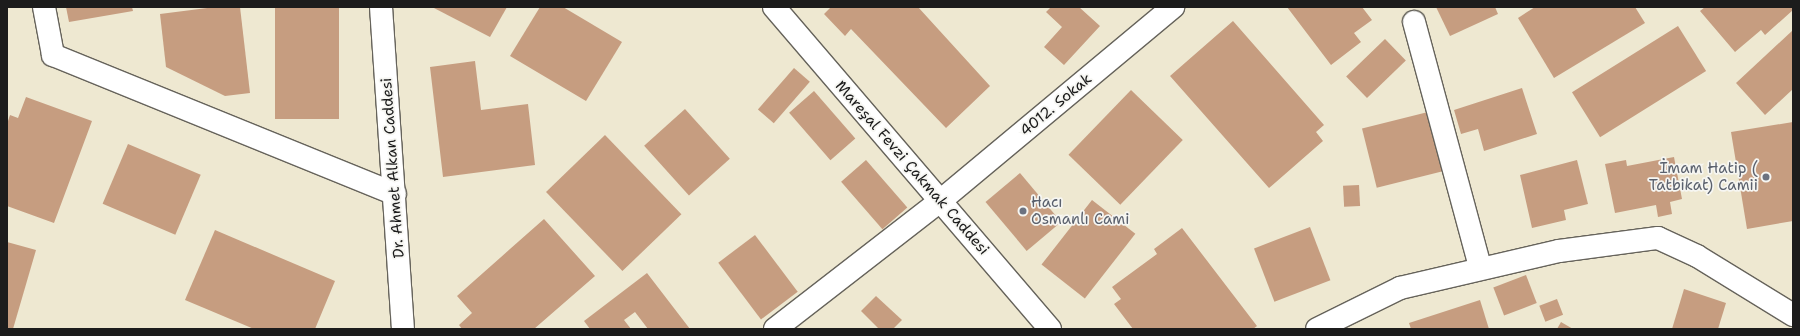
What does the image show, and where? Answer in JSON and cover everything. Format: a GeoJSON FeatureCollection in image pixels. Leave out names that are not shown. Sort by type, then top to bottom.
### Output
{"type":"FeatureCollection","features":[{"type":"Feature","properties":{"kind":"street"},"geometry":{"type":"LineString","coordinates":[[44,7],[53,55],[395,194]]}},
{"type":"Feature","properties":{"kind":"street","name":"Dr. Ahmet Alkan Caddesi"},"geometry":{"type":"LineString","coordinates":[[382,7],[403,329]]}},
{"type":"Feature","properties":{"kind":"street","name":"Mareşal Fevzi Çakmak Caddesi"},"geometry":{"type":"LineString","coordinates":[[774,7],[939,202],[1050,329]]}},
{"type":"Feature","properties":{"kind":"street","name":"4012. Sokak"},"geometry":{"type":"LineString","coordinates":[[774,329],[939,202],[1173,7]]}},
{"type":"Feature","properties":{"kind":"street"},"geometry":{"type":"LineString","coordinates":[[1414,22],[1480,267]]}},
{"type":"Feature","properties":{"kind":"street"},"geometry":{"type":"LineString","coordinates":[[1317,329],[1400,288],[1480,267],[1559,251],[1658,238],[1697,256],[1793,315]]}},
{"type":"Feature","properties":{"kind":"building"},"geometry":{"type":"Polygon","coordinates":[[[66,7],[132,7],[133,11],[69,22],[66,7]]]}},
{"type":"Feature","properties":{"kind":"building"},"geometry":{"type":"Polygon","coordinates":[[[215,7],[240,7],[250,93],[225,96],[166,67],[160,14],[215,7]]]}},
{"type":"Feature","properties":{"kind":"building"},"geometry":{"type":"Polygon","coordinates":[[[275,7],[339,7],[339,119],[275,119],[275,7]]]}},
{"type":"Feature","properties":{"kind":"building"},"geometry":{"type":"Polygon","coordinates":[[[432,7],[507,7],[490,37],[432,7]]]}},
{"type":"Feature","properties":{"kind":"building"},"geometry":{"type":"Polygon","coordinates":[[[540,7],[563,7],[622,42],[586,101],[510,56],[540,7]]]}},
{"type":"Feature","properties":{"kind":"building"},"geometry":{"type":"Polygon","coordinates":[[[831,7],[918,7],[990,86],[946,128],[851,29],[845,36],[824,14],[831,7]]]}},
{"type":"Feature","properties":{"kind":"building"},"geometry":{"type":"Polygon","coordinates":[[[1051,7],[1079,7],[1100,26],[1064,65],[1044,47],[1062,27],[1046,12],[1051,7]]]}},
{"type":"Feature","properties":{"kind":"building"},"geometry":{"type":"Polygon","coordinates":[[[1287,7],[1362,7],[1372,20],[1354,33],[1361,42],[1331,65],[1287,7]]]}},
{"type":"Feature","properties":{"kind":"building"},"geometry":{"type":"Polygon","coordinates":[[[1436,7],[1495,7],[1498,14],[1450,36],[1436,7]]]}},
{"type":"Feature","properties":{"kind":"building"},"geometry":{"type":"Polygon","coordinates":[[[1535,7],[1635,7],[1645,23],[1554,78],[1518,18],[1535,7]]]}},
{"type":"Feature","properties":{"kind":"building"},"geometry":{"type":"Polygon","coordinates":[[[1705,7],[1793,7],[1793,10],[1765,35],[1761,30],[1735,52],[1700,11],[1705,7]]]}},
{"type":"Feature","properties":{"kind":"building"},"geometry":{"type":"Polygon","coordinates":[[[1233,21],[1324,125],[1316,132],[1323,141],[1269,188],[1170,76],[1233,21]]]}},
{"type":"Feature","properties":{"kind":"building"},"geometry":{"type":"Polygon","coordinates":[[[1678,26],[1706,71],[1600,137],[1572,92],[1678,26]]]}},
{"type":"Feature","properties":{"kind":"building"},"geometry":{"type":"Polygon","coordinates":[[[1793,30],[1793,89],[1765,115],[1736,83],[1793,30]]]}},
{"type":"Feature","properties":{"kind":"building"},"geometry":{"type":"Polygon","coordinates":[[[1385,39],[1406,61],[1367,98],[1346,77],[1385,39]]]}},
{"type":"Feature","properties":{"kind":"building"},"geometry":{"type":"Polygon","coordinates":[[[475,61],[481,110],[528,104],[535,165],[443,177],[430,67],[475,61]]]}},
{"type":"Feature","properties":{"kind":"building"},"geometry":{"type":"Polygon","coordinates":[[[794,68],[810,82],[774,123],[758,110],[794,68]]]}},
{"type":"Feature","properties":{"kind":"building"},"geometry":{"type":"Polygon","coordinates":[[[1522,88],[1537,134],[1484,151],[1478,129],[1461,134],[1454,110],[1522,88]]]}},
{"type":"Feature","properties":{"kind":"building"},"geometry":{"type":"Polygon","coordinates":[[[1131,90],[1183,140],[1120,205],[1068,155],[1131,90]]]}},
{"type":"Feature","properties":{"kind":"building"},"geometry":{"type":"Polygon","coordinates":[[[814,91],[855,139],[830,160],[789,113],[814,91]]]}},
{"type":"Feature","properties":{"kind":"building"},"geometry":{"type":"Polygon","coordinates":[[[26,97],[92,121],[54,223],[7,206],[7,124],[10,115],[18,118],[26,97]]]}},
{"type":"Feature","properties":{"kind":"building"},"geometry":{"type":"Polygon","coordinates":[[[685,109],[730,159],[689,196],[644,146],[685,109]]]}},
{"type":"Feature","properties":{"kind":"building"},"geometry":{"type":"Polygon","coordinates":[[[1428,112],[1443,171],[1377,188],[1362,128],[1428,112]]]}},
{"type":"Feature","properties":{"kind":"building","name":"İmam Hatip ( Tatbikat) Camii"},"geometry":{"type":"Polygon","coordinates":[[[1793,122],[1793,221],[1747,229],[1731,132],[1793,122]]]}},
{"type":"Feature","properties":{"kind":"building"},"geometry":{"type":"Polygon","coordinates":[[[605,135],[681,214],[622,271],[546,192],[605,135]]]}},
{"type":"Feature","properties":{"kind":"building"},"geometry":{"type":"Polygon","coordinates":[[[128,144],[201,175],[175,235],[103,204],[128,144]]]}},
{"type":"Feature","properties":{"kind":"building"},"geometry":{"type":"Polygon","coordinates":[[[1674,157],[1682,199],[1670,202],[1672,214],[1658,217],[1656,205],[1615,213],[1605,164],[1626,160],[1627,166],[1674,157]]]}},
{"type":"Feature","properties":{"kind":"building"},"geometry":{"type":"Polygon","coordinates":[[[866,160],[907,208],[882,229],[841,182],[866,160]]]}},
{"type":"Feature","properties":{"kind":"building"},"geometry":{"type":"Polygon","coordinates":[[[1577,160],[1588,204],[1564,210],[1566,220],[1532,228],[1520,175],[1577,160]]]}},
{"type":"Feature","properties":{"kind":"building","name":"Hacı Osmanlı Cami"},"geometry":{"type":"Polygon","coordinates":[[[1020,173],[1061,222],[1027,251],[986,202],[1020,173]]]}},
{"type":"Feature","properties":{"kind":"building"},"geometry":{"type":"Polygon","coordinates":[[[1359,185],[1360,206],[1344,207],[1343,186],[1359,185]]]}},
{"type":"Feature","properties":{"kind":"building"},"geometry":{"type":"Polygon","coordinates":[[[1092,200],[1135,234],[1085,298],[1042,265],[1092,200]]]}},
{"type":"Feature","properties":{"kind":"building"},"geometry":{"type":"Polygon","coordinates":[[[544,219],[595,276],[534,329],[462,329],[459,325],[472,313],[457,296],[544,219]]]}},
{"type":"Feature","properties":{"kind":"building"},"geometry":{"type":"Polygon","coordinates":[[[1310,227],[1330,280],[1274,302],[1254,249],[1310,227]]]}},
{"type":"Feature","properties":{"kind":"building"},"geometry":{"type":"Polygon","coordinates":[[[1182,228],[1257,326],[1253,329],[1133,329],[1114,304],[1121,299],[1112,287],[1157,254],[1154,249],[1182,228]]]}},
{"type":"Feature","properties":{"kind":"building"},"geometry":{"type":"Polygon","coordinates":[[[215,230],[335,281],[315,329],[254,329],[185,300],[215,230]]]}},
{"type":"Feature","properties":{"kind":"building"},"geometry":{"type":"Polygon","coordinates":[[[755,235],[798,292],[761,319],[718,263],[755,235]]]}},
{"type":"Feature","properties":{"kind":"building"},"geometry":{"type":"Polygon","coordinates":[[[7,242],[36,250],[13,329],[7,329],[7,242]]]}},
{"type":"Feature","properties":{"kind":"building"},"geometry":{"type":"Polygon","coordinates":[[[647,273],[690,329],[648,329],[635,312],[624,320],[631,329],[590,329],[584,321],[647,273]]]}},
{"type":"Feature","properties":{"kind":"building"},"geometry":{"type":"Polygon","coordinates":[[[1526,275],[1537,303],[1504,316],[1493,288],[1526,275]]]}},
{"type":"Feature","properties":{"kind":"building"},"geometry":{"type":"Polygon","coordinates":[[[1684,289],[1726,303],[1718,329],[1672,329],[1684,289]]]}},
{"type":"Feature","properties":{"kind":"building"},"geometry":{"type":"Polygon","coordinates":[[[876,296],[902,320],[893,329],[879,329],[861,311],[876,296]]]}},
{"type":"Feature","properties":{"kind":"building"},"geometry":{"type":"Polygon","coordinates":[[[1557,299],[1563,315],[1545,322],[1539,306],[1557,299]]]}},
{"type":"Feature","properties":{"kind":"building"},"geometry":{"type":"Polygon","coordinates":[[[1480,300],[1489,329],[1411,329],[1409,323],[1480,300]]]}},
{"type":"Feature","properties":{"kind":"building"},"geometry":{"type":"Polygon","coordinates":[[[1561,322],[1573,329],[1557,329],[1561,322]]]}},
{"type":"Feature","properties":{"kind":"place","name":"İmam Hatip ( Tatbikat) Camii"},"geometry":{"type":"Point","coordinates":[1766,177]}},
{"type":"Feature","properties":{"kind":"place","name":"Hacı Osmanlı Cami"},"geometry":{"type":"Point","coordinates":[1023,211]}}]}
